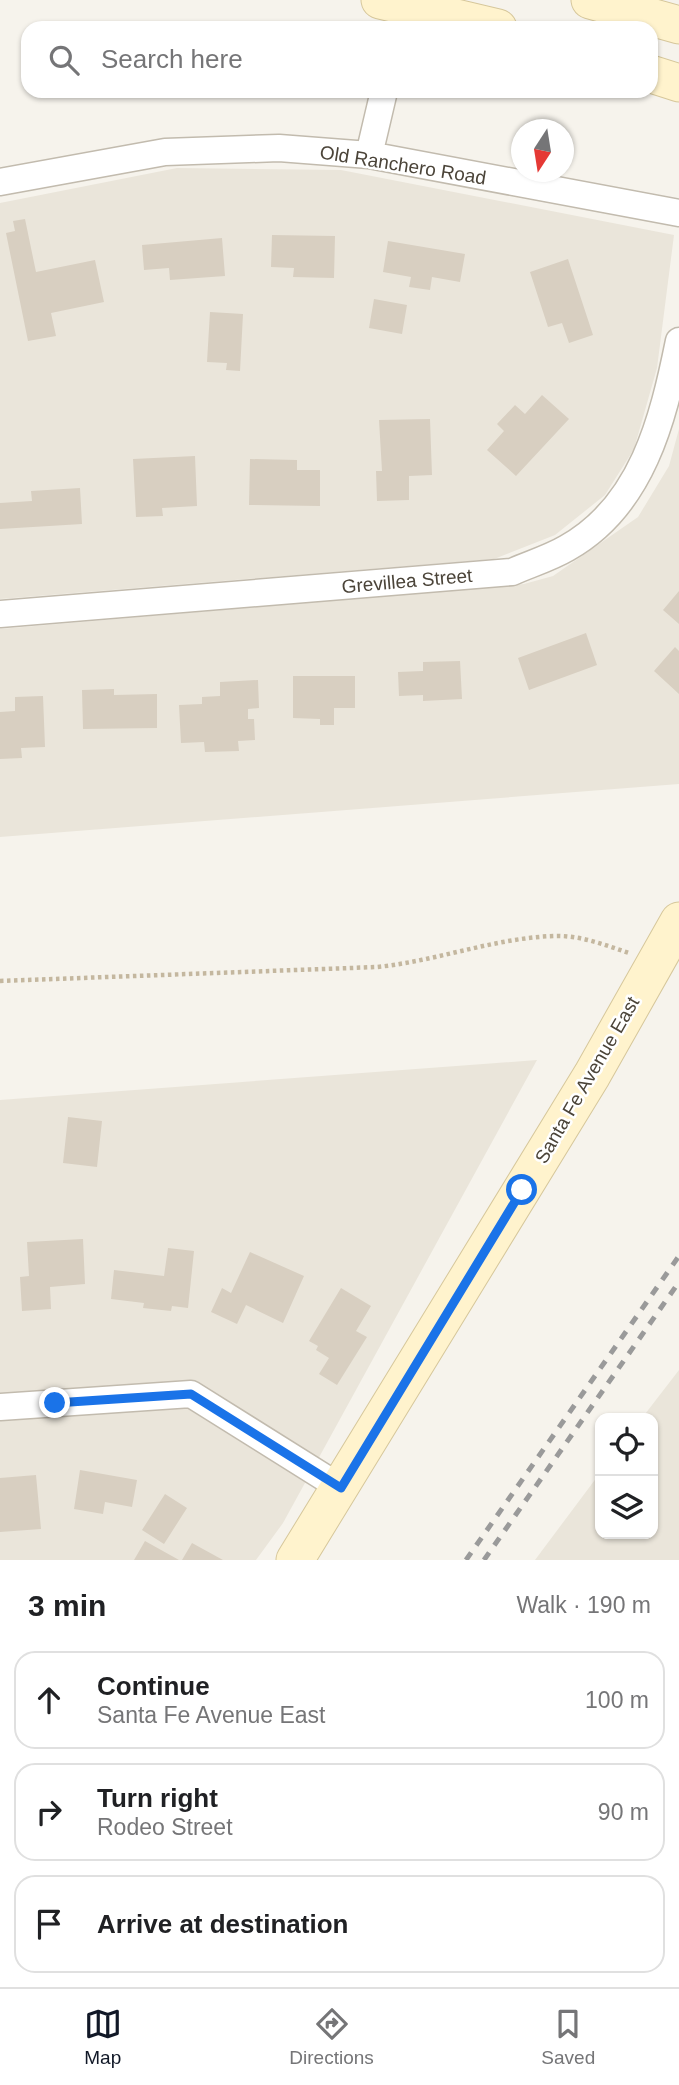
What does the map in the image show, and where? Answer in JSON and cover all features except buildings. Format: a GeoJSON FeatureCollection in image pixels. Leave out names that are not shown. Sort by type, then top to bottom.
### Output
{"type":"FeatureCollection","features":[{"type":"Feature","properties":{"kind":"street"},"geometry":{"type":"LineString","coordinates":[[590,0],[679,25]]}},
{"type":"Feature","properties":{"kind":"street"},"geometry":{"type":"LineString","coordinates":[[393,11],[455,21]]}},
{"type":"Feature","properties":{"kind":"street"},"geometry":{"type":"LineString","coordinates":[[658,77],[679,83]]}},
{"type":"Feature","properties":{"kind":"street"},"geometry":{"type":"LineString","coordinates":[[369,155],[382,98]]}},
{"type":"Feature","properties":{"kind":"street","name":"Old Ranchero Road"},"geometry":{"type":"LineString","coordinates":[[0,182],[165,152],[279,148],[369,155],[679,212]]}},
{"type":"Feature","properties":{"kind":"street","name":"Grevillea Street"},"geometry":{"type":"LineString","coordinates":[[0,614],[512,572],[568,548],[613,510],[636,481],[653,444],[679,341]]}},
{"type":"Feature","properties":{"kind":"street","name":"Santa Fe Avenue East"},"geometry":{"type":"LineString","coordinates":[[295,1560],[592,1075],[679,921]]}},
{"type":"Feature","properties":{"kind":"street"},"geometry":{"type":"LineString","coordinates":[[0,1406],[191,1394],[341,1488]]}},
{"type":"Feature","properties":{"kind":"path"},"geometry":{"type":"LineString","coordinates":[[0,981],[377,967],[410,963],[514,940],[556,936],[587,939],[656,962]]}},
{"type":"Feature","properties":{"kind":"shaded area"},"geometry":{"type":"Polygon","coordinates":[[[177,168],[341,170],[674,235],[657,368],[634,449],[605,495],[555,535],[494,559],[0,599],[0,203],[177,168]]]}},
{"type":"Feature","properties":{"kind":"shaded area"},"geometry":{"type":"Polygon","coordinates":[[[679,429],[679,784],[0,837],[0,629],[524,584],[553,576],[638,517],[669,466],[679,429]]]}},
{"type":"Feature","properties":{"kind":"shaded area"},"geometry":{"type":"Polygon","coordinates":[[[537,1060],[283,1523],[256,1560],[0,1560],[0,1100],[537,1060]]]}},
{"type":"Feature","properties":{"kind":"shaded area"},"geometry":{"type":"Polygon","coordinates":[[[679,1370],[679,1560],[535,1560],[595,1480],[595,1539],[658,1539],[658,1413],[646,1413],[679,1370]]]}},
{"type":"Feature","properties":{"kind":"railway"},"geometry":{"type":"LineString","coordinates":[[466,1560],[679,1256]]}},
{"type":"Feature","properties":{"kind":"railway"},"geometry":{"type":"LineString","coordinates":[[484,1560],[679,1282]]}},
{"type":"Feature","properties":{"kind":"route"},"geometry":{"type":"LineString","coordinates":[[55,1403],[191,1394],[341,1488],[522,1190]]}}]}
